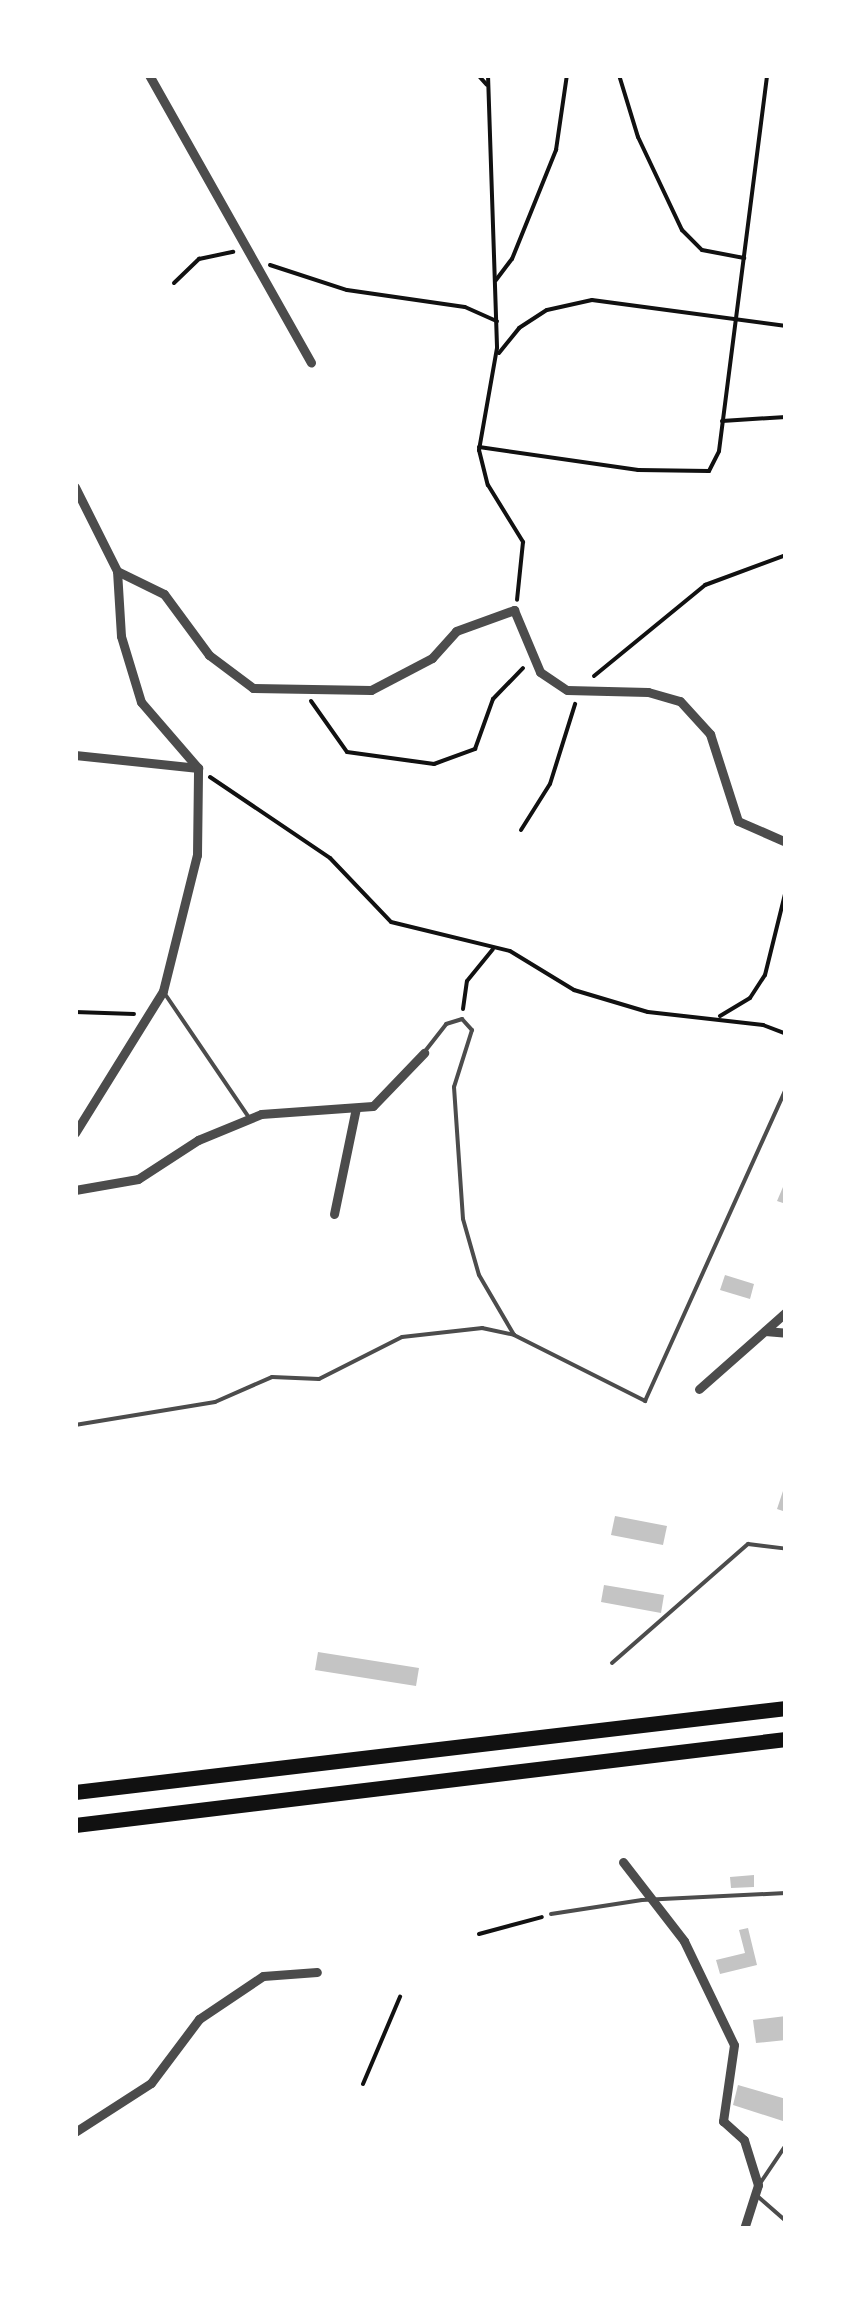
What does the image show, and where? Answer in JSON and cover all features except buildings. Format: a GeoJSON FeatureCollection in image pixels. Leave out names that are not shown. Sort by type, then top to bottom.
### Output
{"type":"FeatureCollection","features":[{"type":"Feature","properties":{"kind":"highway"},"geometry":{"type":"LineString","coordinates":[[75,1792],[786,1708]]}},
{"type":"Feature","properties":{"kind":"highway"},"geometry":{"type":"LineString","coordinates":[[75,1824],[786,1739]]}},
{"type":"Feature","properties":{"kind":"street"},"geometry":{"type":"LineString","coordinates":[[149,75],[246,257],[311,362]]}},
{"type":"Feature","properties":{"kind":"street"},"geometry":{"type":"LineString","coordinates":[[75,487],[117,571],[121,636],[140,702],[198,768],[197,855],[163,991],[75,1133]]}},
{"type":"Feature","properties":{"kind":"street"},"geometry":{"type":"LineString","coordinates":[[117,571],[164,594],[209,655],[253,688],[370,690],[432,658],[456,631],[514,610],[540,672],[567,690],[648,692],[680,701],[710,734],[738,821],[786,842]]}},
{"type":"Feature","properties":{"kind":"street"},"geometry":{"type":"LineString","coordinates":[[75,754],[198,768]]}},
{"type":"Feature","properties":{"kind":"street"},"geometry":{"type":"LineString","coordinates":[[75,1190],[138,1179],[198,1140],[250,1118],[373,1106],[424,1053]]}},
{"type":"Feature","properties":{"kind":"street"},"geometry":{"type":"LineString","coordinates":[[334,1214],[356,1108]]}},
{"type":"Feature","properties":{"kind":"street"},"geometry":{"type":"LineString","coordinates":[[699,1389],[786,1312]]}},
{"type":"Feature","properties":{"kind":"street"},"geometry":{"type":"LineString","coordinates":[[765,1331],[786,1332]]}},
{"type":"Feature","properties":{"kind":"street"},"geometry":{"type":"LineString","coordinates":[[623,1862],[684,1941],[734,2045],[722,2121],[744,2140],[757,2190],[744,2229]]}},
{"type":"Feature","properties":{"kind":"street"},"geometry":{"type":"LineString","coordinates":[[75,2132],[150,2082],[199,2019],[263,1976],[317,1972]]}},
{"type":"Feature","properties":{"kind":"lane"},"geometry":{"type":"LineString","coordinates":[[163,991],[250,1118]]}},
{"type":"Feature","properties":{"kind":"lane"},"geometry":{"type":"LineString","coordinates":[[424,1053],[446,1024],[462,1019],[472,1030],[454,1087],[463,1219],[479,1275],[514,1335]]}},
{"type":"Feature","properties":{"kind":"lane"},"geometry":{"type":"LineString","coordinates":[[75,1424],[215,1402],[272,1377],[319,1379],[402,1337],[482,1328],[514,1335],[644,1401],[786,1088]]}},
{"type":"Feature","properties":{"kind":"lane"},"geometry":{"type":"LineString","coordinates":[[612,1662],[748,1544],[786,1549]]}},
{"type":"Feature","properties":{"kind":"lane"},"geometry":{"type":"LineString","coordinates":[[552,1914],[653,1900],[786,1894]]}},
{"type":"Feature","properties":{"kind":"lane"},"geometry":{"type":"LineString","coordinates":[[786,2145],[757,2190],[786,2221]]}},
{"type":"Feature","properties":{"kind":"path"},"geometry":{"type":"LineString","coordinates":[[478,75],[487,86]]}},
{"type":"Feature","properties":{"kind":"path"},"geometry":{"type":"LineString","coordinates":[[488,75],[497,322],[496,357],[479,446],[488,485],[523,542],[525,572],[514,610]]}},
{"type":"Feature","properties":{"kind":"path"},"geometry":{"type":"LineString","coordinates":[[496,280],[512,259],[556,150],[567,75]]}},
{"type":"Feature","properties":{"kind":"path"},"geometry":{"type":"LineString","coordinates":[[619,75],[638,137],[682,230],[702,250],[744,258]]}},
{"type":"Feature","properties":{"kind":"path"},"geometry":{"type":"LineString","coordinates":[[479,446],[638,470],[709,471],[722,421],[768,75]]}},
{"type":"Feature","properties":{"kind":"path"},"geometry":{"type":"LineString","coordinates":[[174,283],[199,259],[230,252],[348,290],[465,307],[497,322]]}},
{"type":"Feature","properties":{"kind":"path"},"geometry":{"type":"LineString","coordinates":[[496,357],[519,328],[547,310],[592,300],[786,326]]}},
{"type":"Feature","properties":{"kind":"path"},"geometry":{"type":"LineString","coordinates":[[722,421],[786,416]]}},
{"type":"Feature","properties":{"kind":"path"},"geometry":{"type":"LineString","coordinates":[[521,830],[550,784],[581,691],[705,586],[786,555]]}},
{"type":"Feature","properties":{"kind":"path"},"geometry":{"type":"LineString","coordinates":[[302,689],[346,752],[434,764],[475,750],[494,699],[535,658]]}},
{"type":"Feature","properties":{"kind":"path"},"geometry":{"type":"LineString","coordinates":[[198,768],[330,858],[391,922],[494,949],[592,995],[648,1012],[717,1018],[786,1034]]}},
{"type":"Feature","properties":{"kind":"path"},"geometry":{"type":"LineString","coordinates":[[786,796],[786,818]]}},
{"type":"Feature","properties":{"kind":"path"},"geometry":{"type":"LineString","coordinates":[[717,1018],[750,998],[765,975],[786,890]]}},
{"type":"Feature","properties":{"kind":"path"},"geometry":{"type":"LineString","coordinates":[[462,1019],[467,981],[494,949]]}},
{"type":"Feature","properties":{"kind":"path"},"geometry":{"type":"LineString","coordinates":[[75,1012],[148,1014]]}},
{"type":"Feature","properties":{"kind":"path"},"geometry":{"type":"LineString","coordinates":[[479,1934],[552,1914]]}},
{"type":"Feature","properties":{"kind":"path"},"geometry":{"type":"LineString","coordinates":[[363,2084],[400,1998]]}}]}
